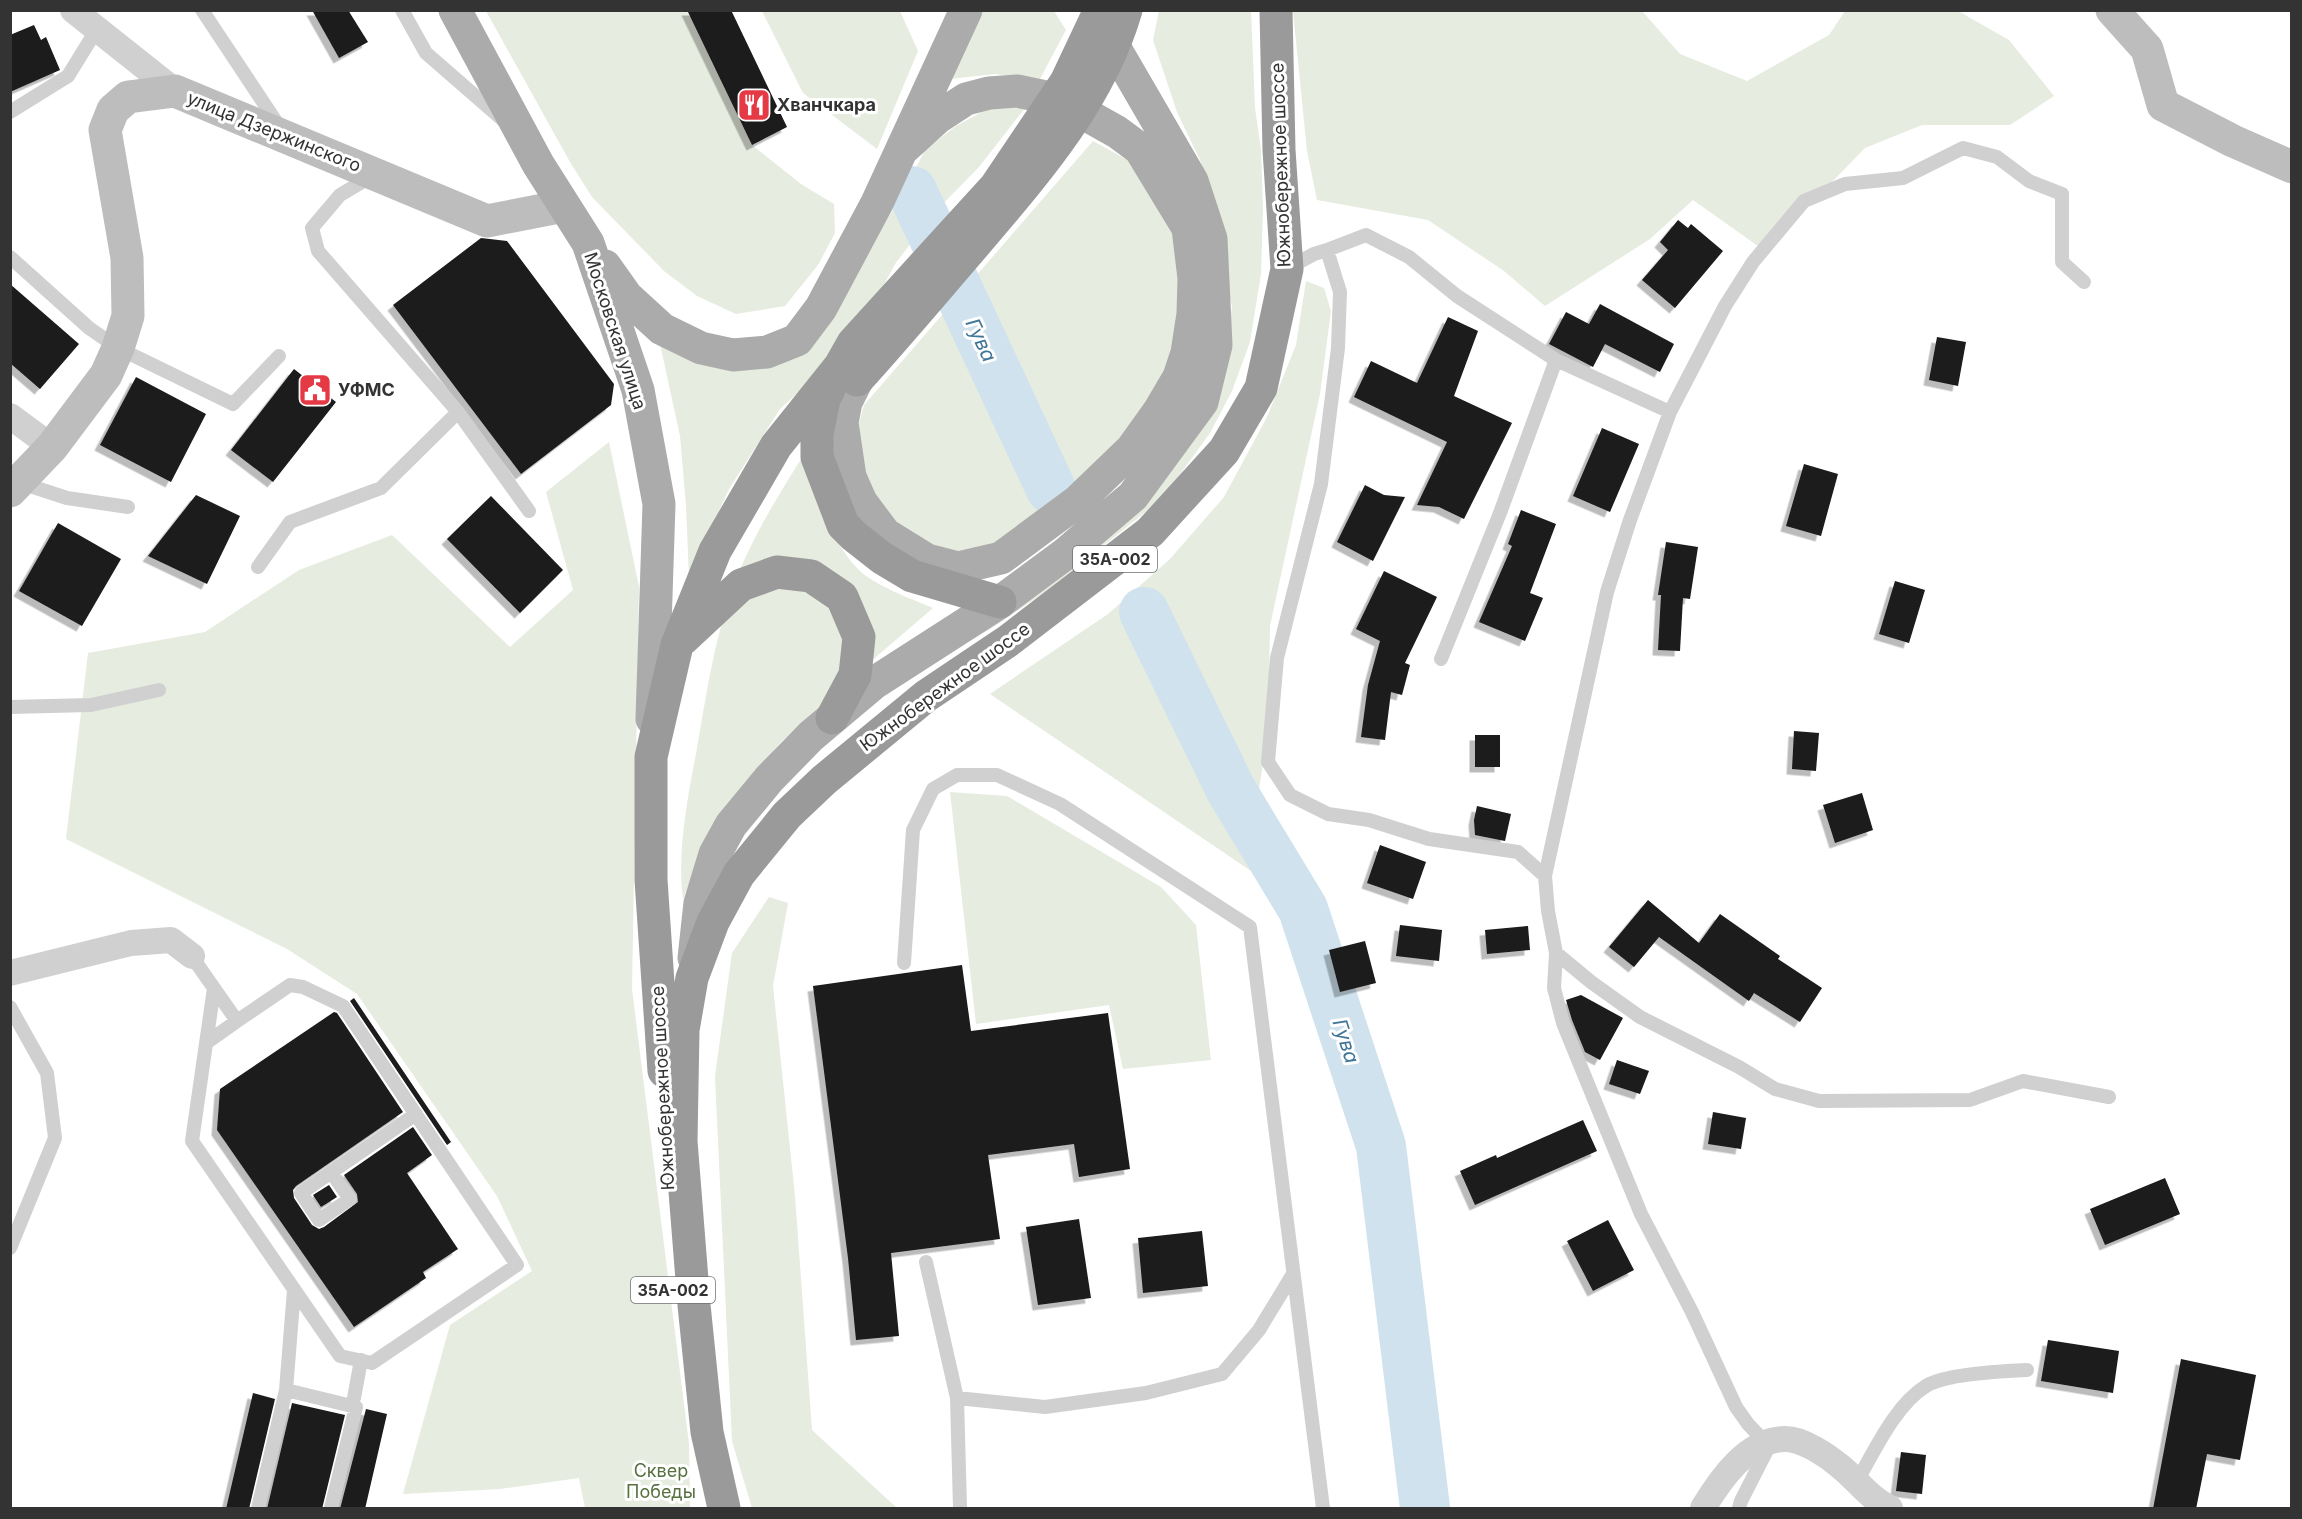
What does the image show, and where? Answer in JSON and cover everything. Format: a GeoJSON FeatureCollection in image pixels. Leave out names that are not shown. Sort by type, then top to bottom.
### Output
{"type":"FeatureCollection","features":[{"type":"Feature","properties":{"kind":"highway","name":"Южнобережное шоссе"},"geometry":{"type":"LineString","coordinates":[[703,1509],[686,1428],[674,1306],[664,1069],[651,880],[651,757],[677,645],[715,551],[776,446],[858,361],[996,186],[1066,82],[1100,10]]}},
{"type":"Feature","properties":{"kind":"highway"},"geometry":{"type":"LineString","coordinates":[[1000,602],[912,576],[882,558],[843,525],[817,457],[817,434],[824,399],[1017,194],[1066,132],[1104,68],[1126,10]]}},
{"type":"Feature","properties":{"kind":"highway","name":"Южнобережное шоссе"},"geometry":{"type":"LineString","coordinates":[[724,1509],[707,1431],[681,1142],[684,1030],[692,978],[713,922],[739,874],[787,815],[824,780],[926,696],[1008,641],[1150,532],[1224,450],[1261,388],[1287,269],[1280,150],[1276,10]]}},
{"type":"Feature","properties":{"kind":"highway"},"geometry":{"type":"LineString","coordinates":[[677,645],[741,585],[777,572],[811,576],[842,597],[859,637],[855,675],[832,718]]}},
{"type":"Feature","properties":{"kind":"main road","name":"Московская улица"},"geometry":{"type":"LineString","coordinates":[[454,10],[522,136],[588,243],[638,390],[660,504],[651,757]]}},
{"type":"Feature","properties":{"kind":"main road"},"geometry":{"type":"LineString","coordinates":[[588,243],[627,297],[663,329],[701,348],[733,355],[767,352],[797,340],[821,308],[904,148],[966,10]]}},
{"type":"Feature","properties":{"kind":"main road"},"geometry":{"type":"LineString","coordinates":[[692,978],[700,903],[715,854],[731,825],[811,735],[874,683],[1000,602],[1065,554],[1133,496],[1202,402],[1216,345],[1211,239],[1192,181],[1094,10]]}},
{"type":"Feature","properties":{"kind":"main road"},"geometry":{"type":"LineString","coordinates":[[858,361],[842,423],[850,477],[861,502],[885,534],[927,560],[958,568],[1000,558],[1078,501],[1131,450],[1160,411],[1179,378],[1187,353],[1193,314],[1194,278],[1188,228],[1140,149],[1117,132],[1060,100],[1042,95],[1008,91],[966,99],[937,118],[904,148]]}},
{"type":"Feature","properties":{"kind":"street"},"geometry":{"type":"LineString","coordinates":[[73,10],[176,91]]}},
{"type":"Feature","properties":{"kind":"street"},"geometry":{"type":"LineString","coordinates":[[2112,10],[2147,49],[2163,105],[2233,141],[2292,167]]}},
{"type":"Feature","properties":{"kind":"street","name":"улица Дзержинского"},"geometry":{"type":"LineString","coordinates":[[15,487],[52,447],[106,375],[118,348],[128,316],[127,258],[105,130],[113,110],[128,97],[176,91],[488,221],[564,206]]}},
{"type":"Feature","properties":{"kind":"street"},"geometry":{"type":"LineString","coordinates":[[10,416],[52,447]]}},
{"type":"Feature","properties":{"kind":"street"},"geometry":{"type":"LineString","coordinates":[[10,973],[131,943],[171,940],[194,958]]}},
{"type":"Feature","properties":{"kind":"street"},"geometry":{"type":"LineString","coordinates":[[1703,1509],[1733,1466],[1765,1442],[1785,1438],[1812,1447],[1843,1469],[1856,1483],[1890,1509]]}},
{"type":"Feature","properties":{"kind":"lane"},"geometry":{"type":"LineString","coordinates":[[202,10],[286,136]]}},
{"type":"Feature","properties":{"kind":"lane"},"geometry":{"type":"LineString","coordinates":[[402,10],[426,53],[522,136]]}},
{"type":"Feature","properties":{"kind":"lane"},"geometry":{"type":"LineString","coordinates":[[10,112],[68,76],[97,29]]}},
{"type":"Feature","properties":{"kind":"lane"},"geometry":{"type":"LineString","coordinates":[[1739,1509],[1766,1452],[1765,1442],[1736,1407],[1692,1312],[1641,1214],[1563,1023],[1554,988],[1556,953],[1548,910],[1545,876],[1607,592],[1630,520],[1670,412],[1725,306],[1753,262],[1804,201],[1845,184],[1903,178],[1963,148],[1996,157],[2029,182],[2062,194],[2062,262],[2084,282]]}},
{"type":"Feature","properties":{"kind":"lane"},"geometry":{"type":"LineString","coordinates":[[377,174],[340,195],[312,228],[318,251],[458,412],[529,511]]}},
{"type":"Feature","properties":{"kind":"lane"},"geometry":{"type":"LineString","coordinates":[[1287,269],[1314,254],[1366,235],[1409,258],[1457,296],[1556,360],[1670,412]]}},
{"type":"Feature","properties":{"kind":"lane"},"geometry":{"type":"LineString","coordinates":[[1328,250],[1340,292],[1338,348],[1320,484],[1277,658],[1268,762],[1290,795],[1328,814],[1369,820],[1429,839],[1518,852],[1545,876]]}},
{"type":"Feature","properties":{"kind":"lane"},"geometry":{"type":"LineString","coordinates":[[10,257],[89,328],[118,348],[233,404],[279,356]]}},
{"type":"Feature","properties":{"kind":"lane"},"geometry":{"type":"LineString","coordinates":[[1441,658],[1500,513],[1556,360]]}},
{"type":"Feature","properties":{"kind":"lane"},"geometry":{"type":"LineString","coordinates":[[258,567],[290,522],[381,488],[458,412]]}},
{"type":"Feature","properties":{"kind":"lane"},"geometry":{"type":"LineString","coordinates":[[15,487],[128,507]]}},
{"type":"Feature","properties":{"kind":"lane"},"geometry":{"type":"LineString","coordinates":[[10,707],[91,705],[159,690]]}},
{"type":"Feature","properties":{"kind":"lane"},"geometry":{"type":"LineString","coordinates":[[904,963],[913,830],[933,789],[957,775],[997,775],[1059,804],[1250,927],[1323,1509]]}},
{"type":"Feature","properties":{"kind":"lane"},"geometry":{"type":"LineString","coordinates":[[1556,953],[1591,982],[1640,1017],[1739,1067],[1775,1089],[1819,1101],[1970,1100],[2023,1081],[2109,1097]]}},
{"type":"Feature","properties":{"kind":"lane"},"geometry":{"type":"LineString","coordinates":[[194,958],[237,1021]]}},
{"type":"Feature","properties":{"kind":"lane"},"geometry":{"type":"LineString","coordinates":[[206,1043],[290,985],[303,987],[343,1006],[517,1265],[372,1363],[340,1356],[192,1141],[206,1043],[214,988]]}},
{"type":"Feature","properties":{"kind":"lane"},"geometry":{"type":"LineString","coordinates":[[10,1007],[47,1073],[55,1138],[10,1248]]}},
{"type":"Feature","properties":{"kind":"lane"},"geometry":{"type":"LineString","coordinates":[[332,1172],[416,1114]]}},
{"type":"Feature","properties":{"kind":"lane"},"geometry":{"type":"LineString","coordinates":[[926,1262],[957,1398],[960,1509]]}},
{"type":"Feature","properties":{"kind":"lane"},"geometry":{"type":"LineString","coordinates":[[957,1398],[1045,1407],[1146,1393],[1222,1374],[1259,1330],[1293,1274]]}},
{"type":"Feature","properties":{"kind":"lane"},"geometry":{"type":"LineString","coordinates":[[258,1509],[286,1390],[294,1290]]}},
{"type":"Feature","properties":{"kind":"lane"},"geometry":{"type":"LineString","coordinates":[[354,1398],[361,1360]]}},
{"type":"Feature","properties":{"kind":"lane"},"geometry":{"type":"LineString","coordinates":[[1856,1483],[1880,1441],[1909,1400],[1928,1384],[1940,1380],[2002,1371],[2027,1370]]}},
{"type":"Feature","properties":{"kind":"lane"},"geometry":{"type":"LineString","coordinates":[[286,1390],[356,1407],[332,1509]]}},
{"type":"Feature","properties":{"kind":"green space"},"geometry":{"type":"Polygon","coordinates":[[[486,11],[687,11],[752,145],[801,184],[834,204],[835,233],[818,265],[785,306],[736,314],[697,296],[664,271],[592,197],[486,11]]]}},
{"type":"Feature","properties":{"kind":"green space"},"geometry":{"type":"Polygon","coordinates":[[[762,11],[900,11],[918,51],[877,149],[803,93],[762,11]]]}},
{"type":"Feature","properties":{"kind":"green space"},"geometry":{"type":"Polygon","coordinates":[[[983,11],[1054,11],[1066,30],[1040,79],[995,74],[949,79],[983,11]]]}},
{"type":"Feature","properties":{"kind":"green space"},"geometry":{"type":"Polygon","coordinates":[[[1159,11],[1251,11],[1255,108],[1261,150],[1263,209],[1261,274],[1250,342],[1232,391],[1210,433],[1178,477],[1149,509],[1050,589],[990,629],[917,670],[1102,526],[1226,357],[1232,306],[1211,239],[1213,198],[1200,160],[1177,112],[1153,40],[1159,11]]]}},
{"type":"Feature","properties":{"kind":"green space"},"geometry":{"type":"Polygon","coordinates":[[[1293,11],[1642,11],[1680,54],[1747,81],[1829,35],[1845,11],[1958,11],[2009,40],[2054,96],[2010,125],[1922,125],[1865,148],[1765,251],[1693,200],[1650,239],[1545,306],[1504,271],[1428,220],[1317,200],[1307,151],[1293,11]]]}},
{"type":"Feature","properties":{"kind":"green space"},"geometry":{"type":"Polygon","coordinates":[[[993,106],[1025,108],[979,167],[934,213],[895,264],[853,343],[780,409],[729,489],[689,577],[680,436],[660,344],[685,357],[706,364],[755,368],[887,219],[925,150],[956,126],[993,106]]]}},
{"type":"Feature","properties":{"kind":"green space"},"geometry":{"type":"Polygon","coordinates":[[[1093,141],[1133,163],[1171,226],[1184,279],[1180,332],[1158,393],[1073,493],[980,553],[935,553],[875,506],[854,442],[864,405],[1093,141]]]}},
{"type":"Feature","properties":{"kind":"green space"},"geometry":{"type":"Polygon","coordinates":[[[1306,281],[1324,288],[1331,311],[1320,394],[1270,626],[1268,729],[1257,803],[1282,892],[990,694],[1108,614],[1170,559],[1224,497],[1267,417],[1296,345],[1306,281]]]}},
{"type":"Feature","properties":{"kind":"green space","name":"Сквер Победы"},"geometry":{"type":"Polygon","coordinates":[[[609,442],[639,587],[632,989],[689,1444],[690,1508],[585,1508],[579,1478],[500,1489],[403,1494],[450,1325],[532,1271],[497,1196],[357,994],[287,949],[66,839],[88,653],[205,632],[299,570],[392,535],[510,647],[573,590],[546,492],[609,442]]]}},
{"type":"Feature","properties":{"kind":"green space"},"geometry":{"type":"Polygon","coordinates":[[[803,456],[825,516],[839,544],[858,569],[873,581],[933,608],[781,742],[724,808],[698,858],[683,899],[681,863],[686,808],[708,685],[724,616],[739,572],[753,542],[803,456]]]}},
{"type":"Feature","properties":{"kind":"green space"},"geometry":{"type":"Polygon","coordinates":[[[950,792],[1007,796],[1161,887],[1196,925],[1211,1060],[1123,1069],[1109,1005],[976,1024],[950,792]]]}},
{"type":"Feature","properties":{"kind":"green space"},"geometry":{"type":"Polygon","coordinates":[[[769,897],[788,903],[773,986],[795,1196],[812,1430],[897,1508],[752,1508],[732,1441],[715,1076],[732,953],[769,897]]]}},
{"type":"Feature","properties":{"kind":"building"},"geometry":{"type":"Polygon","coordinates":[[[312,10],[348,10],[368,42],[339,58],[312,10]]]}},
{"type":"Feature","properties":{"kind":"building"},"geometry":{"type":"Polygon","coordinates":[[[687,10],[731,10],[787,127],[752,145],[687,10]]]}},
{"type":"Feature","properties":{"kind":"building"},"geometry":{"type":"Polygon","coordinates":[[[34,25],[41,40],[46,37],[60,70],[10,92],[10,35],[34,25]]]}},
{"type":"Feature","properties":{"kind":"building"},"geometry":{"type":"Polygon","coordinates":[[[1678,220],[1688,228],[1691,224],[1723,251],[1675,308],[1642,280],[1668,250],[1660,242],[1678,220]]]}},
{"type":"Feature","properties":{"kind":"building"},"geometry":{"type":"Polygon","coordinates":[[[481,238],[507,241],[614,384],[611,405],[521,474],[393,305],[481,238]]]}},
{"type":"Feature","properties":{"kind":"building"},"geometry":{"type":"Polygon","coordinates":[[[10,284],[79,344],[40,389],[10,363],[10,284]]]}},
{"type":"Feature","properties":{"kind":"building"},"geometry":{"type":"Polygon","coordinates":[[[1600,304],[1674,344],[1660,372],[1605,344],[1593,367],[1549,344],[1566,312],[1589,324],[1600,304]]]}},
{"type":"Feature","properties":{"kind":"building"},"geometry":{"type":"Polygon","coordinates":[[[1448,317],[1478,331],[1454,396],[1512,423],[1464,519],[1439,507],[1417,505],[1447,442],[1354,397],[1371,361],[1417,383],[1448,317]]]}},
{"type":"Feature","properties":{"kind":"building"},"geometry":{"type":"Polygon","coordinates":[[[1937,337],[1966,342],[1958,386],[1929,380],[1937,337]]]}},
{"type":"Feature","properties":{"kind":"building"},"geometry":{"type":"Polygon","coordinates":[[[294,369],[336,402],[273,482],[231,450],[294,369]]]}},
{"type":"Feature","properties":{"kind":"building"},"geometry":{"type":"Polygon","coordinates":[[[136,377],[206,414],[171,482],[100,445],[136,377]]]}},
{"type":"Feature","properties":{"kind":"building"},"geometry":{"type":"Polygon","coordinates":[[[1602,428],[1639,444],[1610,512],[1573,496],[1602,428]]]}},
{"type":"Feature","properties":{"kind":"building"},"geometry":{"type":"Polygon","coordinates":[[[1804,464],[1838,474],[1821,536],[1786,526],[1804,464]]]}},
{"type":"Feature","properties":{"kind":"building"},"geometry":{"type":"Polygon","coordinates":[[[1365,485],[1384,495],[1405,497],[1373,561],[1337,542],[1365,485]]]}},
{"type":"Feature","properties":{"kind":"building"},"geometry":{"type":"Polygon","coordinates":[[[196,495],[240,516],[207,584],[148,556],[196,495]]]}},
{"type":"Feature","properties":{"kind":"building"},"geometry":{"type":"Polygon","coordinates":[[[491,496],[563,570],[520,613],[447,539],[491,496]]]}},
{"type":"Feature","properties":{"kind":"building"},"geometry":{"type":"Polygon","coordinates":[[[1521,510],[1556,524],[1530,593],[1543,598],[1525,641],[1479,622],[1512,546],[1508,544],[1521,510]]]}},
{"type":"Feature","properties":{"kind":"building"},"geometry":{"type":"Polygon","coordinates":[[[58,523],[121,559],[82,626],[19,591],[58,523]]]}},
{"type":"Feature","properties":{"kind":"building"},"geometry":{"type":"Polygon","coordinates":[[[1666,542],[1698,547],[1690,599],[1683,598],[1680,651],[1658,650],[1661,595],[1658,595],[1666,542]]]}},
{"type":"Feature","properties":{"kind":"building"},"geometry":{"type":"Polygon","coordinates":[[[1384,571],[1437,597],[1405,663],[1410,665],[1402,695],[1391,692],[1385,740],[1361,737],[1368,685],[1380,641],[1356,629],[1384,571]]]}},
{"type":"Feature","properties":{"kind":"building"},"geometry":{"type":"Polygon","coordinates":[[[1895,581],[1925,590],[1909,643],[1879,634],[1895,581]]]}},
{"type":"Feature","properties":{"kind":"building"},"geometry":{"type":"Polygon","coordinates":[[[1794,731],[1819,733],[1816,771],[1792,769],[1794,731]]]}},
{"type":"Feature","properties":{"kind":"building"},"geometry":{"type":"Polygon","coordinates":[[[1475,735],[1500,735],[1500,767],[1475,767],[1475,735]]]}},
{"type":"Feature","properties":{"kind":"building"},"geometry":{"type":"Polygon","coordinates":[[[1862,793],[1873,830],[1835,843],[1823,805],[1862,793]]]}},
{"type":"Feature","properties":{"kind":"building"},"geometry":{"type":"Polygon","coordinates":[[[1477,806],[1511,814],[1505,841],[1475,835],[1474,820],[1477,806]]]}},
{"type":"Feature","properties":{"kind":"building"},"geometry":{"type":"Polygon","coordinates":[[[1380,845],[1426,862],[1413,899],[1367,883],[1380,845]]]}},
{"type":"Feature","properties":{"kind":"building"},"geometry":{"type":"Polygon","coordinates":[[[1648,900],[1699,943],[1720,914],[1780,956],[1778,959],[1822,988],[1800,1022],[1754,993],[1749,1001],[1659,937],[1634,967],[1609,947],[1648,900]]]}},
{"type":"Feature","properties":{"kind":"building"},"geometry":{"type":"Polygon","coordinates":[[[1400,925],[1442,930],[1439,961],[1396,956],[1400,925]]]}},
{"type":"Feature","properties":{"kind":"building"},"geometry":{"type":"Polygon","coordinates":[[[1528,926],[1530,950],[1487,954],[1485,930],[1528,926]]]}},
{"type":"Feature","properties":{"kind":"building"},"geometry":{"type":"Polygon","coordinates":[[[1365,941],[1376,983],[1340,992],[1329,950],[1365,941]]]}},
{"type":"Feature","properties":{"kind":"building"},"geometry":{"type":"Polygon","coordinates":[[[962,965],[971,1031],[1108,1013],[1130,1169],[1079,1177],[1074,1144],[988,1155],[1000,1239],[891,1253],[899,1336],[856,1340],[848,1258],[813,986],[962,965]]]}},
{"type":"Feature","properties":{"kind":"building"},"geometry":{"type":"Polygon","coordinates":[[[1581,995],[1623,1018],[1600,1060],[1585,1052],[1566,1000],[1581,995]]]}},
{"type":"Feature","properties":{"kind":"building"},"geometry":{"type":"Polygon","coordinates":[[[354,998],[451,1142],[447,1145],[350,1001],[354,998]]]}},
{"type":"Feature","properties":{"kind":"building"},"geometry":{"type":"Polygon","coordinates":[[[334,1012],[337,1013],[403,1112],[296,1186],[293,1190],[294,1198],[312,1225],[319,1229],[324,1227],[358,1202],[357,1194],[344,1175],[413,1127],[432,1155],[407,1173],[458,1249],[423,1272],[426,1278],[354,1327],[217,1130],[220,1089],[334,1012]]]}},
{"type":"Feature","properties":{"kind":"building"},"geometry":{"type":"Polygon","coordinates":[[[1617,1060],[1649,1071],[1640,1094],[1609,1084],[1617,1060]]]}},
{"type":"Feature","properties":{"kind":"building"},"geometry":{"type":"Polygon","coordinates":[[[1713,1112],[1746,1118],[1741,1149],[1708,1144],[1713,1112]]]}},
{"type":"Feature","properties":{"kind":"building"},"geometry":{"type":"Polygon","coordinates":[[[1583,1120],[1597,1151],[1475,1205],[1460,1171],[1496,1155],[1497,1158],[1583,1120]]]}},
{"type":"Feature","properties":{"kind":"building"},"geometry":{"type":"Polygon","coordinates":[[[2165,1178],[2180,1214],[2105,1245],[2090,1209],[2165,1178]]]}},
{"type":"Feature","properties":{"kind":"building"},"geometry":{"type":"Polygon","coordinates":[[[329,1185],[337,1197],[321,1207],[313,1195],[329,1185]]]}},
{"type":"Feature","properties":{"kind":"building"},"geometry":{"type":"Polygon","coordinates":[[[1079,1219],[1091,1298],[1038,1305],[1026,1227],[1079,1219]]]}},
{"type":"Feature","properties":{"kind":"building"},"geometry":{"type":"Polygon","coordinates":[[[1608,1220],[1634,1270],[1593,1291],[1567,1241],[1608,1220]]]}},
{"type":"Feature","properties":{"kind":"building"},"geometry":{"type":"Polygon","coordinates":[[[1202,1231],[1208,1286],[1143,1293],[1138,1238],[1202,1231]]]}},
{"type":"Feature","properties":{"kind":"building"},"geometry":{"type":"Polygon","coordinates":[[[2048,1340],[2119,1351],[2113,1393],[2041,1381],[2048,1340]]]}},
{"type":"Feature","properties":{"kind":"building"},"geometry":{"type":"Polygon","coordinates":[[[2181,1359],[2256,1375],[2240,1460],[2207,1454],[2196,1509],[2153,1509],[2181,1359]]]}},
{"type":"Feature","properties":{"kind":"building"},"geometry":{"type":"Polygon","coordinates":[[[253,1393],[275,1399],[249,1509],[226,1509],[253,1393]]]}},
{"type":"Feature","properties":{"kind":"building"},"geometry":{"type":"Polygon","coordinates":[[[292,1403],[345,1415],[322,1509],[267,1509],[292,1403]]]}},
{"type":"Feature","properties":{"kind":"building"},"geometry":{"type":"Polygon","coordinates":[[[366,1409],[387,1414],[365,1509],[340,1509],[366,1409]]]}},
{"type":"Feature","properties":{"kind":"building"},"geometry":{"type":"Polygon","coordinates":[[[1901,1452],[1926,1455],[1922,1494],[1896,1491],[1901,1452]]]}},
{"type":"Feature","properties":{"kind":"waterway","name":"Гува"},"geometry":{"type":"LineString","coordinates":[[912,191],[1051,489]]}},
{"type":"Feature","properties":{"kind":"waterway","name":"Гува"},"geometry":{"type":"LineString","coordinates":[[1144,612],[1231,790],[1303,909],[1381,1146],[1425,1508]]}},
{"type":"Feature","properties":{"kind":"place","name":"Хванчкара"},"geometry":{"type":"Point","coordinates":[754,105]}},
{"type":"Feature","properties":{"kind":"place","name":"УФМС"},"geometry":{"type":"Point","coordinates":[315,390]}}]}
